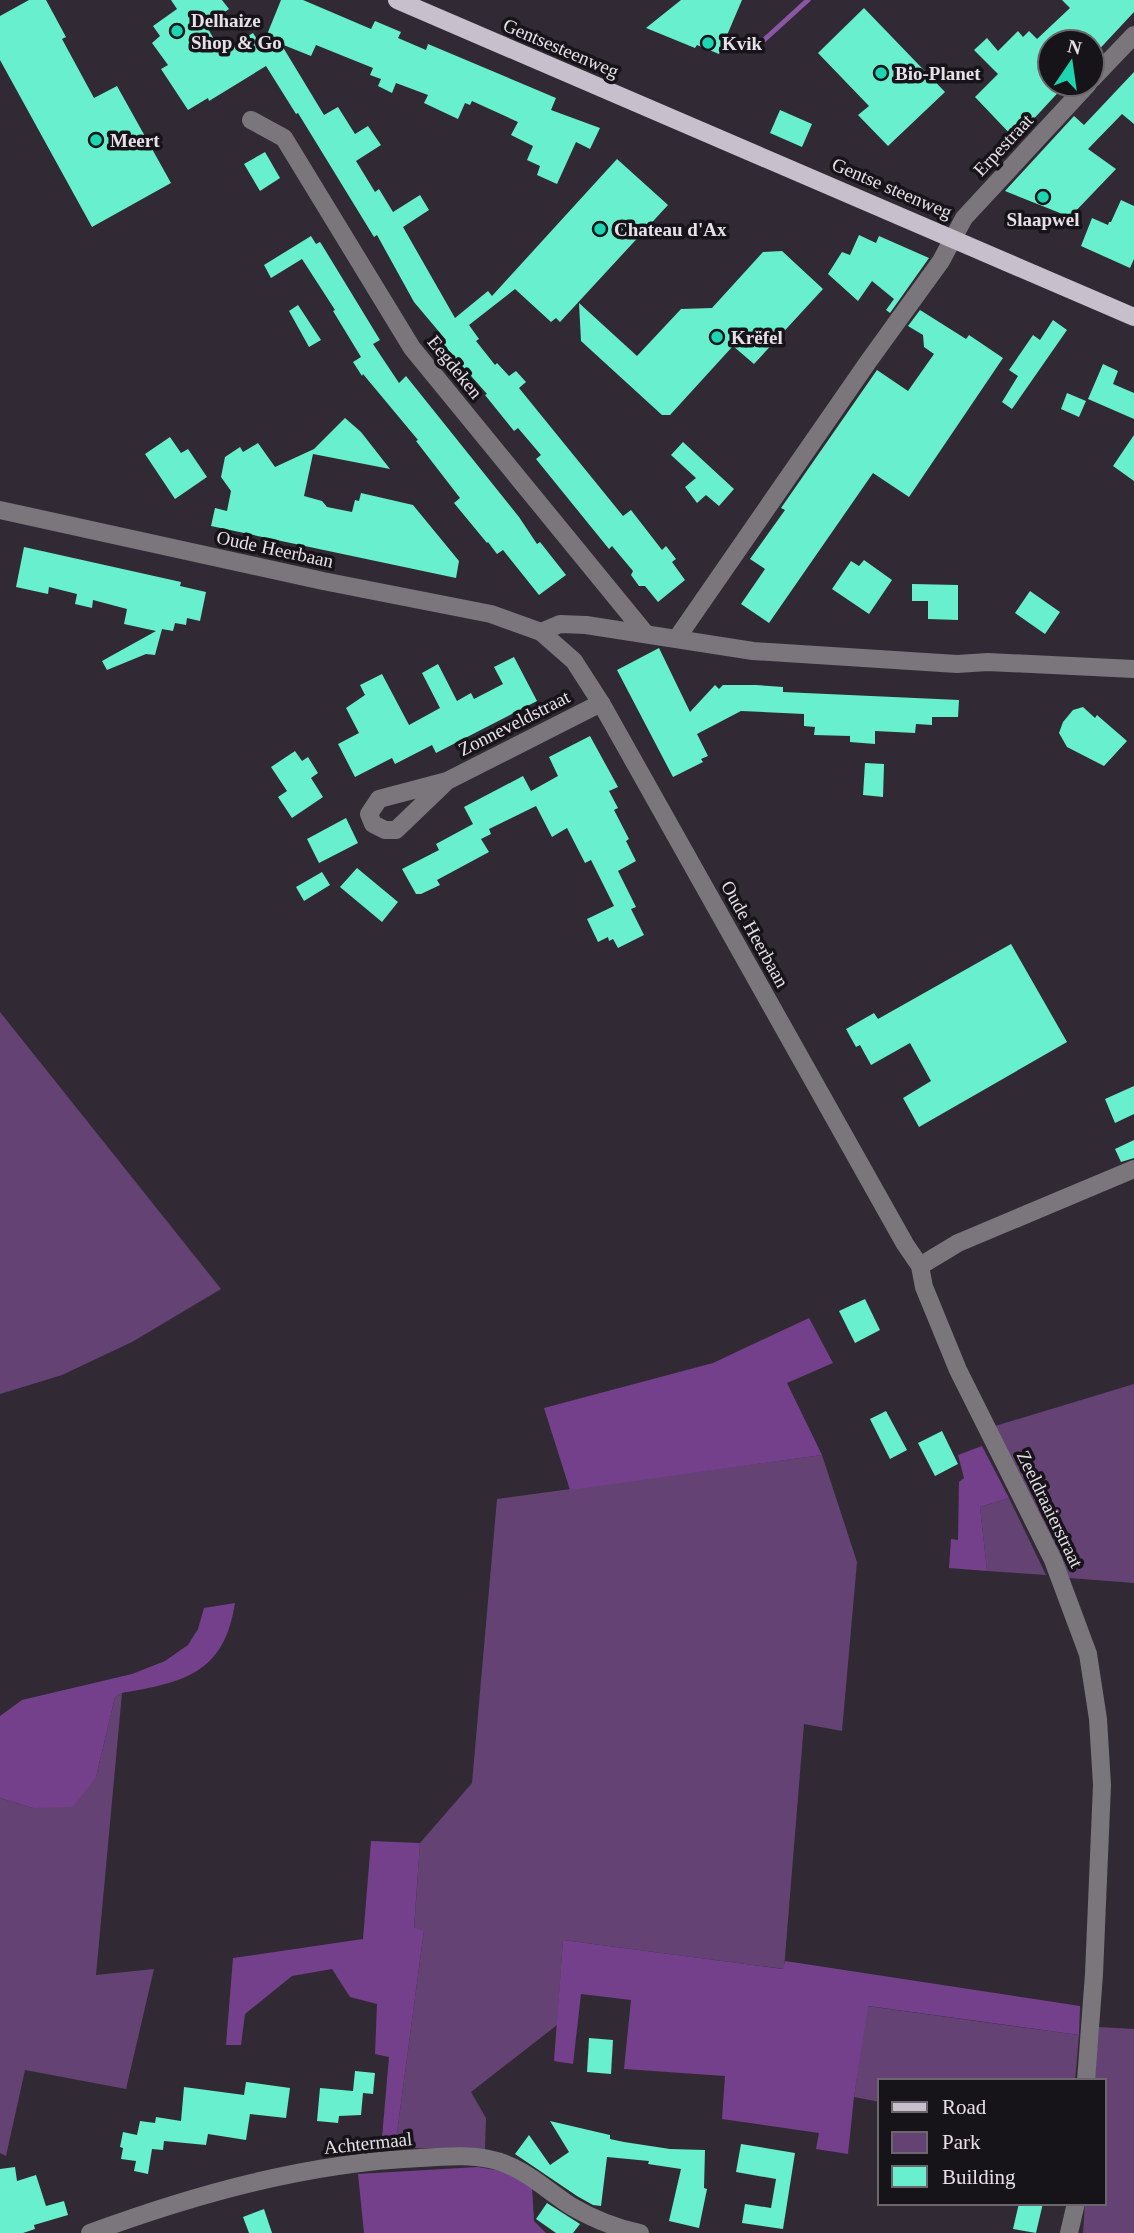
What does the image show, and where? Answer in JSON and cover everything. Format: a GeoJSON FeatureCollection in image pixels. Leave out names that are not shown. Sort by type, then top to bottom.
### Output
{"type":"FeatureCollection","features":[{"type":"Feature","properties":{"kind":"main road","name":"Gentsesteenweg"},"geometry":{"type":"LineString","coordinates":[[397,0],[632,101]]}},
{"type":"Feature","properties":{"kind":"main road","name":"Gentse steenweg"},"geometry":{"type":"LineString","coordinates":[[632,101],[1134,317]]}},
{"type":"Feature","properties":{"kind":"street"},"geometry":{"type":"LineString","coordinates":[[1106,64],[1134,35]]}},
{"type":"Feature","properties":{"kind":"street","name":"Erpestraat"},"geometry":{"type":"LineString","coordinates":[[677,638],[941,261],[964,218],[1075,98]]}},
{"type":"Feature","properties":{"kind":"street","name":"Eegdeken"},"geometry":{"type":"LineString","coordinates":[[251,120],[284,138],[412,348],[645,633]]}},
{"type":"Feature","properties":{"kind":"street","name":"Oude Heerbaan"},"geometry":{"type":"LineString","coordinates":[[0,510],[491,614],[541,632],[574,661],[601,703],[905,1244],[920,1266]]}},
{"type":"Feature","properties":{"kind":"street"},"geometry":{"type":"LineString","coordinates":[[541,632],[560,624],[573,624],[769,653],[944,663],[988,662],[1134,669]]}},
{"type":"Feature","properties":{"kind":"street","name":"Zonneveldstraat"},"geometry":{"type":"LineString","coordinates":[[447,781],[601,703]]}},
{"type":"Feature","properties":{"kind":"street"},"geometry":{"type":"LineString","coordinates":[[920,1266],[958,1243],[1134,1169]]}},
{"type":"Feature","properties":{"kind":"street","name":"Zeeldraaierstraat"},"geometry":{"type":"LineString","coordinates":[[920,1266],[924,1287],[958,1370],[1052,1560],[1088,1654],[1098,1720],[1102,1785],[1092,2017],[1086,2079]]}},
{"type":"Feature","properties":{"kind":"street","name":"Achtermaal"},"geometry":{"type":"LineString","coordinates":[[90,2233],[282,2175],[376,2160],[464,2157],[489,2158],[517,2168],[589,2216],[617,2228],[640,2233]]}},
{"type":"Feature","properties":{"kind":"street"},"geometry":{"type":"LineString","coordinates":[[1069,2233],[1076,2205]]}},
{"type":"Feature","properties":{"kind":"green space"},"geometry":{"type":"Polygon","coordinates":[[[0,1012],[221,1289],[132,1342],[62,1375],[0,1394],[0,1012]]]}},
{"type":"Feature","properties":{"kind":"green space"},"geometry":{"type":"Polygon","coordinates":[[[1134,1384],[1134,1583],[1069,1578],[995,1426],[1134,1384]]]}},
{"type":"Feature","properties":{"kind":"green space"},"geometry":{"type":"Polygon","coordinates":[[[822,1455],[857,1562],[842,1731],[804,1724],[784,1969],[563,1940],[557,2025],[471,2092],[486,2118],[485,2149],[395,2148],[424,1930],[414,1929],[420,1843],[472,1783],[497,1499],[822,1455]]]}},
{"type":"Feature","properties":{"kind":"green space"},"geometry":{"type":"Polygon","coordinates":[[[1009,1498],[1046,1575],[987,1571],[980,1507],[1009,1498]]]}},
{"type":"Feature","properties":{"kind":"green space"},"geometry":{"type":"Polygon","coordinates":[[[122,1693],[96,1975],[154,1969],[126,2089],[25,2070],[6,2156],[0,2153],[0,1798],[33,1808],[96,1777],[115,1697],[122,1693]]]}},
{"type":"Feature","properties":{"kind":"green space"},"geometry":{"type":"Polygon","coordinates":[[[867,2006],[1079,2035],[1075,2079],[878,2079],[878,2102],[854,2097],[867,2006]]]}},
{"type":"Feature","properties":{"kind":"green space"},"geometry":{"type":"Polygon","coordinates":[[[1099,2027],[1134,2029],[1134,2233],[1083,2233],[1085,2205],[1106,2205],[1106,2079],[1094,2079],[1099,2027]]]}},
{"type":"Feature","properties":{"kind":"shaded area"},"geometry":{"type":"Polygon","coordinates":[[[809,1318],[833,1363],[787,1383],[822,1455],[570,1490],[544,1408],[713,1363],[809,1318]]]}},
{"type":"Feature","properties":{"kind":"shaded area"},"geometry":{"type":"Polygon","coordinates":[[[982,1446],[1009,1498],[980,1507],[987,1571],[949,1568],[951,1539],[958,1540],[959,1482],[964,1478],[958,1455],[982,1446]]]}},
{"type":"Feature","properties":{"kind":"shaded area"},"geometry":{"type":"Polygon","coordinates":[[[235,1603],[230,1627],[211,1660],[182,1678],[115,1697],[96,1777],[73,1807],[33,1808],[0,1798],[0,1716],[22,1700],[132,1674],[165,1661],[188,1645],[198,1629],[204,1608],[235,1603]]]}},
{"type":"Feature","properties":{"kind":"shaded area"},"geometry":{"type":"Polygon","coordinates":[[[371,1841],[420,1843],[414,1928],[424,1930],[395,2148],[381,2149],[389,2057],[375,2054],[377,2004],[350,1997],[332,1969],[292,1976],[245,2014],[241,2045],[226,2045],[233,1958],[363,1939],[371,1841]]]}},
{"type":"Feature","properties":{"kind":"shaded area"},"geometry":{"type":"Polygon","coordinates":[[[563,1940],[783,1969],[785,1961],[1080,2006],[1079,2035],[868,2006],[848,2154],[816,2149],[819,2133],[722,2119],[725,2076],[624,2069],[631,2000],[581,1994],[573,2064],[554,2061],[563,1940]]]}},
{"type":"Feature","properties":{"kind":"shaded area"},"geometry":{"type":"Polygon","coordinates":[[[478,2167],[502,2171],[532,2187],[534,2221],[546,2233],[364,2233],[358,2174],[478,2167]]]}},
{"type":"Feature","properties":{"kind":"building","name":"Meert"},"geometry":{"type":"Polygon","coordinates":[[[29,0],[46,0],[66,37],[62,39],[94,98],[117,86],[171,183],[92,227],[0,60],[0,16],[29,0]]]}},
{"type":"Feature","properties":{"kind":"building"},"geometry":{"type":"Polygon","coordinates":[[[171,0],[222,0],[229,9],[206,25],[221,52],[253,33],[262,47],[281,0],[303,0],[371,29],[375,21],[401,32],[398,38],[426,50],[428,44],[556,98],[551,110],[600,128],[590,149],[576,142],[557,184],[537,175],[540,166],[527,160],[533,146],[511,135],[518,122],[472,101],[470,105],[465,103],[458,119],[424,103],[428,95],[396,83],[392,93],[378,86],[381,79],[370,75],[373,68],[316,45],[311,56],[281,44],[324,115],[338,107],[355,134],[368,126],[381,145],[356,161],[375,192],[379,189],[393,212],[420,195],[429,210],[403,227],[455,318],[488,291],[492,296],[617,159],[668,205],[560,322],[556,318],[551,322],[515,289],[469,325],[479,339],[476,341],[495,365],[497,363],[509,376],[516,371],[526,382],[519,388],[623,516],[631,510],[662,550],[666,546],[676,559],[672,562],[685,580],[658,602],[645,586],[639,586],[631,575],[633,571],[612,546],[609,549],[536,459],[541,455],[518,428],[514,431],[485,395],[487,394],[442,343],[446,340],[414,302],[377,235],[374,237],[266,66],[209,101],[208,98],[188,110],[161,69],[168,65],[152,43],[160,36],[153,26],[177,9],[171,0]]]}},
{"type":"Feature","properties":{"kind":"building"},"geometry":{"type":"Polygon","coordinates":[[[681,0],[742,0],[719,54],[697,45],[695,48],[646,28],[681,0]]]}},
{"type":"Feature","properties":{"kind":"building"},"geometry":{"type":"Polygon","coordinates":[[[1062,0],[1134,0],[1134,12],[1106,42],[1106,28],[1049,28],[1070,8],[1062,0]]]}},
{"type":"Feature","properties":{"kind":"building","name":"Bio-Planet"},"geometry":{"type":"Polygon","coordinates":[[[864,8],[945,92],[888,146],[858,115],[869,106],[818,53],[864,8]]]}},
{"type":"Feature","properties":{"kind":"building"},"geometry":{"type":"Polygon","coordinates":[[[1018,31],[1023,37],[1029,31],[1036,38],[1036,98],[1053,98],[1015,139],[975,97],[998,74],[974,50],[987,38],[998,51],[1018,31]]]}},
{"type":"Feature","properties":{"kind":"building"},"geometry":{"type":"Polygon","coordinates":[[[1134,72],[1134,124],[1122,114],[1088,149],[1116,169],[1070,217],[1005,191],[1074,116],[1084,125],[1134,72]]]}},
{"type":"Feature","properties":{"kind":"building"},"geometry":{"type":"Polygon","coordinates":[[[780,110],[812,124],[802,147],[770,133],[780,110]]]}},
{"type":"Feature","properties":{"kind":"building"},"geometry":{"type":"Polygon","coordinates":[[[265,152],[280,178],[260,191],[244,164],[265,152]]]}},
{"type":"Feature","properties":{"kind":"building"},"geometry":{"type":"Polygon","coordinates":[[[1121,200],[1134,206],[1134,259],[1130,268],[1081,246],[1092,218],[1108,225],[1121,200]]]}},
{"type":"Feature","properties":{"kind":"building"},"geometry":{"type":"Polygon","coordinates":[[[859,235],[876,243],[879,236],[929,258],[890,313],[886,310],[894,299],[872,281],[858,301],[828,274],[842,252],[850,255],[859,235]]]}},
{"type":"Feature","properties":{"kind":"building"},"geometry":{"type":"Polygon","coordinates":[[[311,236],[316,244],[320,242],[322,245],[380,340],[373,344],[399,383],[406,376],[519,517],[537,544],[540,542],[566,575],[539,595],[503,550],[497,554],[454,503],[460,498],[416,441],[418,440],[363,374],[362,376],[353,362],[361,357],[302,259],[271,278],[264,265],[311,236]]]}},
{"type":"Feature","properties":{"kind":"building","name":"Krëfel"},"geometry":{"type":"Polygon","coordinates":[[[782,251],[823,289],[754,364],[733,346],[670,415],[662,415],[581,341],[579,303],[637,356],[681,309],[712,308],[763,252],[782,251]]]}},
{"type":"Feature","properties":{"kind":"building"},"geometry":{"type":"Polygon","coordinates":[[[298,305],[321,340],[309,347],[289,311],[298,305]]]}},
{"type":"Feature","properties":{"kind":"building"},"geometry":{"type":"Polygon","coordinates":[[[920,310],[966,339],[969,335],[1003,358],[909,497],[873,473],[769,623],[741,604],[765,569],[750,559],[785,510],[781,508],[877,370],[908,391],[934,354],[924,347],[923,335],[908,326],[920,310]]]}},
{"type":"Feature","properties":{"kind":"building"},"geometry":{"type":"Polygon","coordinates":[[[1053,320],[1067,330],[1012,409],[1002,402],[1018,376],[1009,370],[1033,335],[1040,340],[1053,320]]]}},
{"type":"Feature","properties":{"kind":"building"},"geometry":{"type":"Polygon","coordinates":[[[1103,364],[1118,371],[1113,384],[1134,393],[1134,419],[1088,399],[1103,364]]]}},
{"type":"Feature","properties":{"kind":"building"},"geometry":{"type":"Polygon","coordinates":[[[1067,393],[1086,401],[1079,417],[1061,409],[1067,393]]]}},
{"type":"Feature","properties":{"kind":"building"},"geometry":{"type":"Polygon","coordinates":[[[345,418],[361,432],[390,469],[313,454],[304,496],[322,501],[327,507],[352,512],[355,500],[359,501],[361,493],[413,505],[459,561],[456,578],[211,526],[215,508],[227,511],[231,491],[221,477],[225,457],[240,447],[243,452],[258,443],[275,467],[314,449],[345,418]]]}},
{"type":"Feature","properties":{"kind":"building"},"geometry":{"type":"Polygon","coordinates":[[[1134,435],[1134,481],[1113,466],[1134,435]]]}},
{"type":"Feature","properties":{"kind":"building"},"geometry":{"type":"Polygon","coordinates":[[[170,437],[181,453],[188,449],[207,477],[175,499],[145,454],[170,437]]]}},
{"type":"Feature","properties":{"kind":"building"},"geometry":{"type":"Polygon","coordinates":[[[683,442],[734,489],[719,506],[706,495],[697,503],[685,487],[696,478],[671,455],[683,442]]]}},
{"type":"Feature","properties":{"kind":"building"},"geometry":{"type":"Polygon","coordinates":[[[24,547],[181,582],[180,586],[206,592],[200,621],[187,618],[186,625],[175,623],[173,631],[162,629],[155,655],[146,654],[107,670],[102,661],[156,631],[124,624],[127,609],[93,600],[92,608],[75,604],[77,594],[49,587],[48,594],[16,587],[24,547]]]}},
{"type":"Feature","properties":{"kind":"building"},"geometry":{"type":"Polygon","coordinates":[[[864,560],[892,580],[869,614],[832,589],[851,561],[859,566],[864,560]]]}},
{"type":"Feature","properties":{"kind":"building"},"geometry":{"type":"Polygon","coordinates":[[[912,584],[958,585],[958,620],[928,619],[928,601],[912,601],[912,584]]]}},
{"type":"Feature","properties":{"kind":"building"},"geometry":{"type":"Polygon","coordinates":[[[1030,591],[1060,612],[1045,634],[1015,613],[1030,591]]]}},
{"type":"Feature","properties":{"kind":"building"},"geometry":{"type":"Polygon","coordinates":[[[659,648],[690,712],[715,685],[719,689],[723,685],[756,685],[783,687],[783,692],[959,700],[958,717],[932,717],[932,725],[916,724],[915,733],[875,731],[875,744],[850,742],[850,736],[814,735],[815,727],[804,726],[804,714],[741,711],[697,734],[708,756],[701,759],[703,762],[673,777],[617,670],[659,648]]]}},
{"type":"Feature","properties":{"kind":"building"},"geometry":{"type":"Polygon","coordinates":[[[514,657],[537,701],[436,753],[432,745],[395,764],[392,758],[355,777],[338,744],[359,733],[346,708],[365,695],[360,685],[382,674],[409,725],[440,708],[422,673],[438,664],[457,701],[471,693],[474,699],[503,684],[494,667],[514,657]]]}},
{"type":"Feature","properties":{"kind":"building"},"geometry":{"type":"Polygon","coordinates":[[[1083,707],[1095,718],[1097,715],[1127,741],[1104,766],[1067,747],[1059,733],[1063,722],[1073,710],[1083,707]]]}},
{"type":"Feature","properties":{"kind":"building"},"geometry":{"type":"Polygon","coordinates":[[[590,736],[618,787],[609,791],[618,808],[614,810],[629,839],[626,841],[636,861],[618,871],[636,907],[631,909],[644,935],[618,948],[613,939],[609,941],[608,937],[598,942],[587,919],[614,906],[591,860],[585,863],[567,828],[552,837],[536,806],[489,829],[491,834],[481,839],[489,852],[437,880],[440,885],[416,894],[402,869],[439,850],[436,844],[473,824],[464,807],[523,776],[531,791],[558,776],[549,757],[590,736]]]}},
{"type":"Feature","properties":{"kind":"building"},"geometry":{"type":"Polygon","coordinates":[[[295,751],[302,761],[308,757],[318,773],[311,778],[323,797],[292,818],[278,797],[287,791],[271,767],[295,751]]]}},
{"type":"Feature","properties":{"kind":"building"},"geometry":{"type":"Polygon","coordinates":[[[865,763],[884,764],[883,797],[863,795],[865,763]]]}},
{"type":"Feature","properties":{"kind":"building"},"geometry":{"type":"Polygon","coordinates":[[[346,818],[358,843],[319,863],[307,839],[346,818]]]}},
{"type":"Feature","properties":{"kind":"building"},"geometry":{"type":"Polygon","coordinates":[[[357,868],[398,902],[382,922],[340,887],[357,868]]]}},
{"type":"Feature","properties":{"kind":"building"},"geometry":{"type":"Polygon","coordinates":[[[322,872],[330,885],[304,901],[296,887],[322,872]]]}},
{"type":"Feature","properties":{"kind":"building"},"geometry":{"type":"Polygon","coordinates":[[[1011,944],[1067,1042],[919,1127],[903,1098],[931,1081],[910,1043],[871,1065],[860,1045],[856,1047],[846,1029],[874,1013],[878,1019],[1011,944]]]}},
{"type":"Feature","properties":{"kind":"building"},"geometry":{"type":"Polygon","coordinates":[[[1134,1086],[1134,1114],[1115,1123],[1105,1099],[1134,1086]]]}},
{"type":"Feature","properties":{"kind":"building"},"geometry":{"type":"Polygon","coordinates":[[[1134,1140],[1134,1158],[1121,1162],[1115,1149],[1134,1140]]]}},
{"type":"Feature","properties":{"kind":"building"},"geometry":{"type":"Polygon","coordinates":[[[865,1299],[880,1330],[855,1343],[839,1311],[865,1299]]]}},
{"type":"Feature","properties":{"kind":"building"},"geometry":{"type":"Polygon","coordinates":[[[886,1411],[907,1450],[890,1459],[870,1419],[886,1411]]]}},
{"type":"Feature","properties":{"kind":"building"},"geometry":{"type":"Polygon","coordinates":[[[942,1431],[958,1464],[935,1476],[918,1443],[942,1431]]]}},
{"type":"Feature","properties":{"kind":"building"},"geometry":{"type":"Polygon","coordinates":[[[589,2038],[613,2040],[611,2074],[587,2072],[589,2038]]]}},
{"type":"Feature","properties":{"kind":"building"},"geometry":{"type":"Polygon","coordinates":[[[355,2071],[375,2073],[373,2094],[363,2093],[361,2115],[339,2116],[338,2123],[317,2121],[320,2088],[353,2091],[355,2071]]]}},
{"type":"Feature","properties":{"kind":"building"},"geometry":{"type":"Polygon","coordinates":[[[246,2082],[290,2088],[286,2118],[250,2114],[246,2140],[208,2134],[206,2145],[164,2141],[163,2150],[152,2149],[148,2174],[134,2171],[136,2161],[121,2159],[123,2132],[137,2135],[140,2121],[155,2123],[156,2117],[181,2121],[184,2087],[244,2095],[246,2082]]]}},
{"type":"Feature","properties":{"kind":"building"},"geometry":{"type":"Polygon","coordinates":[[[550,2121],[610,2135],[610,2139],[624,2142],[670,2149],[705,2150],[704,2188],[707,2189],[699,2228],[669,2221],[681,2169],[648,2164],[649,2161],[607,2157],[601,2206],[593,2205],[577,2196],[515,2154],[529,2135],[550,2165],[569,2152],[550,2121]]]}},
{"type":"Feature","properties":{"kind":"building"},"geometry":{"type":"Polygon","coordinates":[[[741,2144],[795,2153],[783,2229],[742,2223],[745,2204],[771,2208],[776,2179],[736,2172],[741,2144]]]}},
{"type":"Feature","properties":{"kind":"building"},"geometry":{"type":"Polygon","coordinates":[[[15,2167],[17,2181],[36,2175],[46,2206],[64,2201],[68,2215],[34,2225],[35,2229],[23,2233],[0,2233],[0,2169],[15,2167]]]}},
{"type":"Feature","properties":{"kind":"building"},"geometry":{"type":"Polygon","coordinates":[[[547,2203],[580,2224],[573,2233],[556,2233],[536,2219],[547,2203]]]}},
{"type":"Feature","properties":{"kind":"building"},"geometry":{"type":"Polygon","coordinates":[[[1019,2205],[1043,2205],[1036,2233],[1013,2229],[1019,2205]]]}},
{"type":"Feature","properties":{"kind":"building"},"geometry":{"type":"Polygon","coordinates":[[[264,2209],[272,2233],[249,2233],[243,2217],[264,2209]]]}},
{"type":"Feature","properties":{"kind":"waterway"},"geometry":{"type":"LineString","coordinates":[[764,40],[808,0]]}},
{"type":"Feature","properties":{"kind":"place","name":"Delhaize Shop & Go"},"geometry":{"type":"Point","coordinates":[177,31]}},
{"type":"Feature","properties":{"kind":"place","name":"Kvik"},"geometry":{"type":"Point","coordinates":[708,43]}},
{"type":"Feature","properties":{"kind":"place","name":"Bio-Planet"},"geometry":{"type":"Point","coordinates":[881,73]}},
{"type":"Feature","properties":{"kind":"place","name":"Meert"},"geometry":{"type":"Point","coordinates":[96,140]}},
{"type":"Feature","properties":{"kind":"place","name":"Slaapwel"},"geometry":{"type":"Point","coordinates":[1043,197]}},
{"type":"Feature","properties":{"kind":"place","name":"Chateau d'Ax"},"geometry":{"type":"Point","coordinates":[600,229]}},
{"type":"Feature","properties":{"kind":"place","name":"Krëfel"},"geometry":{"type":"Point","coordinates":[717,337]}}]}
